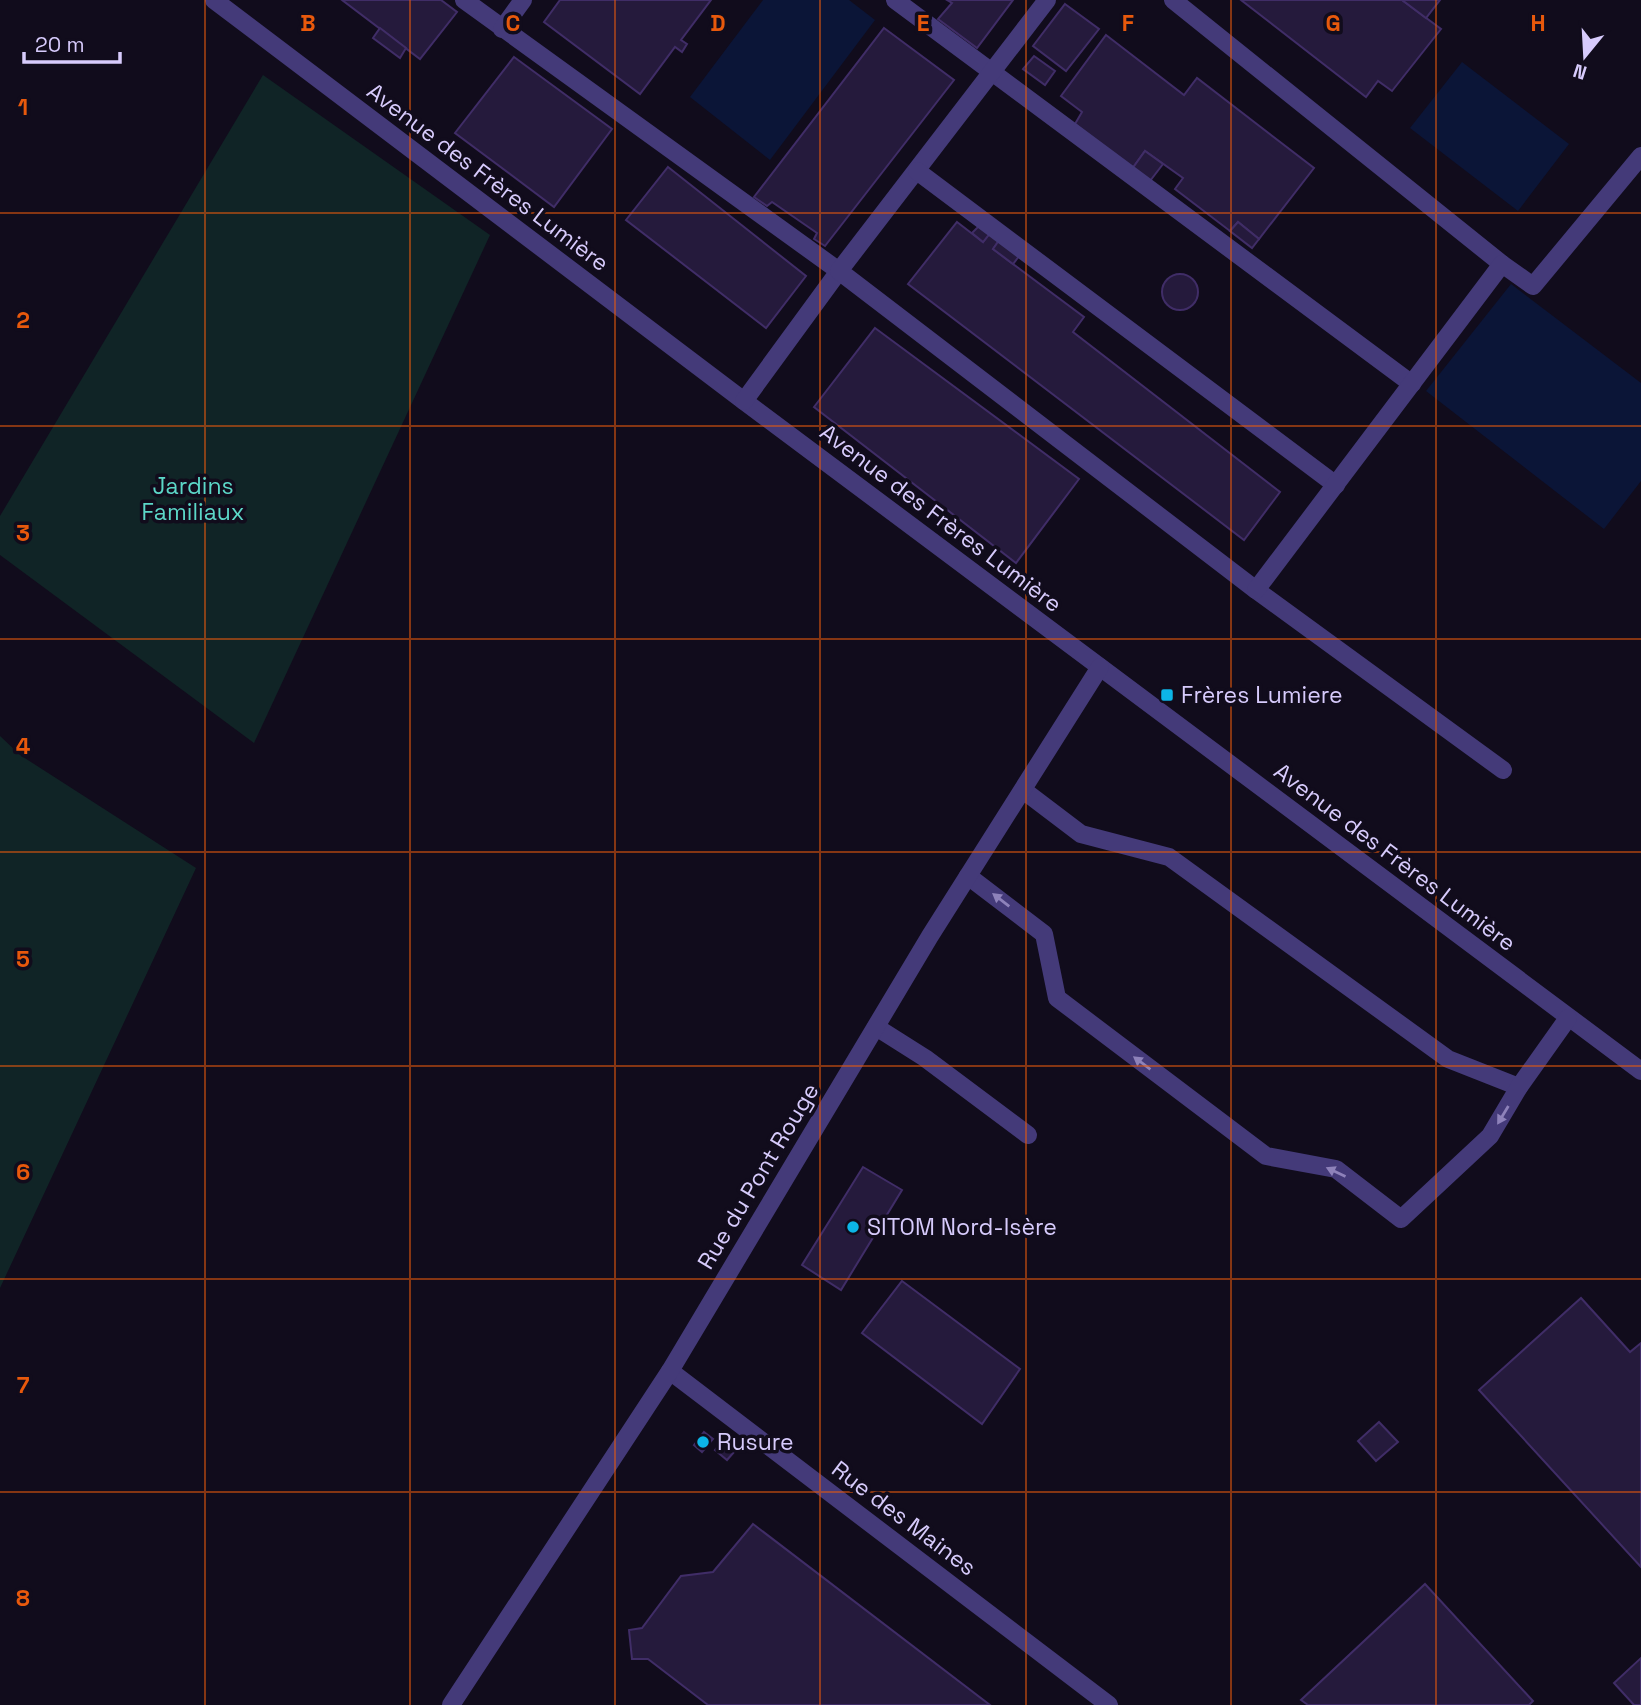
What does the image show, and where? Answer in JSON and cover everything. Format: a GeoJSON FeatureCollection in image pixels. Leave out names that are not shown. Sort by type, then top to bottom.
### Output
{"type":"FeatureCollection","features":[{"type":"Feature","properties":{"kind":"street","name":"Avenue des Frères Lumière"},"geometry":{"type":"LineString","coordinates":[[214,0],[744,401],[1641,1071]]}},
{"type":"Feature","properties":{"kind":"street"},"geometry":{"type":"LineString","coordinates":[[464,0],[839,271],[1256,590],[1503,770]]}},
{"type":"Feature","properties":{"kind":"street"},"geometry":{"type":"LineString","coordinates":[[502,29],[523,0]]}},
{"type":"Feature","properties":{"kind":"street"},"geometry":{"type":"LineString","coordinates":[[895,0],[1412,384]]}},
{"type":"Feature","properties":{"kind":"street"},"geometry":{"type":"LineString","coordinates":[[744,401],[839,271],[1047,0]]}},
{"type":"Feature","properties":{"kind":"street"},"geometry":{"type":"LineString","coordinates":[[1173,0],[1502,264],[1534,286],[1641,156]]}},
{"type":"Feature","properties":{"kind":"street"},"geometry":{"type":"LineString","coordinates":[[917,171],[1336,485]]}},
{"type":"Feature","properties":{"kind":"street"},"geometry":{"type":"LineString","coordinates":[[1256,590],[1502,264]]}},
{"type":"Feature","properties":{"kind":"street","name":"Rue du Pont Rouge"},"geometry":{"type":"LineString","coordinates":[[451,1705],[670,1371],[968,876],[1100,667]]}},
{"type":"Feature","properties":{"kind":"street"},"geometry":{"type":"LineString","coordinates":[[1023,790],[1081,834],[1169,857],[1448,1059],[1520,1087]]}},
{"type":"Feature","properties":{"kind":"street"},"geometry":{"type":"LineString","coordinates":[[968,876],[1044,934],[1057,998],[1266,1157],[1336,1168],[1401,1219],[1490,1136],[1568,1018]]}},
{"type":"Feature","properties":{"kind":"street"},"geometry":{"type":"LineString","coordinates":[[876,1027],[925,1058],[1028,1135]]}},
{"type":"Feature","properties":{"kind":"street","name":"Rue des Maines"},"geometry":{"type":"LineString","coordinates":[[670,1371],[1109,1705]]}},
{"type":"Feature","properties":{"kind":"green space","name":"Jardins Familiaux"},"geometry":{"type":"Polygon","coordinates":[[[263,75],[490,235],[254,743],[0,555],[0,516],[263,75]]]}},
{"type":"Feature","properties":{"kind":"green space"},"geometry":{"type":"Polygon","coordinates":[[[0,736],[20,755],[196,868],[0,1288],[0,736]]]}},
{"type":"Feature","properties":{"kind":"water"},"geometry":{"type":"Polygon","coordinates":[[[763,0],[849,0],[875,20],[770,160],[690,97],[763,0]]]}},
{"type":"Feature","properties":{"kind":"water"},"geometry":{"type":"Polygon","coordinates":[[[1462,62],[1569,144],[1518,211],[1410,128],[1462,62]]]}},
{"type":"Feature","properties":{"kind":"water"},"geometry":{"type":"Polygon","coordinates":[[[1511,284],[1641,383],[1641,481],[1604,529],[1426,391],[1511,284]]]}},
{"type":"Feature","properties":{"kind":"building"},"geometry":{"type":"Polygon","coordinates":[[[342,0],[441,0],[457,12],[420,59],[342,0]]]}},
{"type":"Feature","properties":{"kind":"building"},"geometry":{"type":"Polygon","coordinates":[[[560,0],[711,0],[681,40],[687,44],[682,52],[675,47],[640,94],[544,22],[560,0]]]}},
{"type":"Feature","properties":{"kind":"building"},"geometry":{"type":"Polygon","coordinates":[[[947,0],[1013,0],[977,48],[938,19],[952,3],[947,0]]]}},
{"type":"Feature","properties":{"kind":"building"},"geometry":{"type":"Polygon","coordinates":[[[1241,0],[1402,0],[1441,29],[1392,91],[1378,81],[1366,97],[1241,0]]]}},
{"type":"Feature","properties":{"kind":"building"},"geometry":{"type":"Polygon","coordinates":[[[1402,0],[1440,0],[1426,18],[1402,0]]]}},
{"type":"Feature","properties":{"kind":"building"},"geometry":{"type":"Polygon","coordinates":[[[1065,4],[1099,29],[1066,71],[1033,46],[1065,4]]]}},
{"type":"Feature","properties":{"kind":"building"},"geometry":{"type":"Polygon","coordinates":[[[380,28],[406,48],[400,58],[373,38],[380,28]]]}},
{"type":"Feature","properties":{"kind":"building"},"geometry":{"type":"Polygon","coordinates":[[[884,28],[954,80],[825,246],[814,239],[817,233],[772,202],[767,206],[754,197],[884,28]]]}},
{"type":"Feature","properties":{"kind":"building"},"geometry":{"type":"Polygon","coordinates":[[[1106,35],[1184,95],[1197,78],[1314,168],[1259,239],[1238,222],[1230,231],[1175,189],[1183,178],[1145,151],[1132,169],[1075,124],[1082,112],[1061,96],[1106,35]]]}},
{"type":"Feature","properties":{"kind":"building"},"geometry":{"type":"Polygon","coordinates":[[[1034,56],[1055,71],[1045,85],[1023,69],[1034,56]]]}},
{"type":"Feature","properties":{"kind":"building"},"geometry":{"type":"Polygon","coordinates":[[[514,57],[612,129],[554,207],[455,133],[514,57]]]}},
{"type":"Feature","properties":{"kind":"building"},"geometry":{"type":"Polygon","coordinates":[[[1145,151],[1163,164],[1150,181],[1132,169],[1145,151]]]}},
{"type":"Feature","properties":{"kind":"building"},"geometry":{"type":"Polygon","coordinates":[[[668,167],[806,276],[766,328],[626,220],[668,167]]]}},
{"type":"Feature","properties":{"kind":"building"},"geometry":{"type":"Polygon","coordinates":[[[957,222],[983,242],[991,232],[1000,239],[993,249],[1084,317],[1073,332],[1280,492],[1244,540],[908,284],[957,222]]]}},
{"type":"Feature","properties":{"kind":"building"},"geometry":{"type":"Polygon","coordinates":[[[1238,222],[1259,239],[1252,248],[1230,231],[1238,222]]]}},
{"type":"Feature","properties":{"kind":"building"},"geometry":{"type":"Polygon","coordinates":[[[981,224],[991,232],[983,242],[972,233],[981,224]]]}},
{"type":"Feature","properties":{"kind":"building"},"geometry":{"type":"Polygon","coordinates":[[[1000,239],[1020,255],[1013,264],[993,249],[1000,239]]]}},
{"type":"Feature","properties":{"kind":"building"},"geometry":{"type":"Polygon","coordinates":[[[1180,274],[1193,279],[1198,292],[1193,305],[1180,310],[1167,305],[1162,292],[1167,279],[1180,274]]]}},
{"type":"Feature","properties":{"kind":"building"},"geometry":{"type":"Polygon","coordinates":[[[875,328],[1079,479],[1016,563],[814,407],[875,328]]]}},
{"type":"Feature","properties":{"kind":"building","name":"SITOM Nord-Isère"},"geometry":{"type":"Polygon","coordinates":[[[863,1167],[902,1190],[841,1290],[802,1265],[863,1167]]]}},
{"type":"Feature","properties":{"kind":"building"},"geometry":{"type":"Polygon","coordinates":[[[902,1281],[1020,1369],[982,1424],[862,1333],[902,1281]]]}},
{"type":"Feature","properties":{"kind":"building"},"geometry":{"type":"Polygon","coordinates":[[[1581,1298],[1630,1352],[1641,1343],[1641,1567],[1479,1390],[1581,1298]]]}},
{"type":"Feature","properties":{"kind":"building"},"geometry":{"type":"Polygon","coordinates":[[[1379,1422],[1398,1442],[1376,1461],[1358,1441],[1379,1422]]]}},
{"type":"Feature","properties":{"kind":"building","name":"Rusure"},"geometry":{"type":"Polygon","coordinates":[[[704,1432],[713,1439],[702,1452],[694,1445],[704,1432]]]}},
{"type":"Feature","properties":{"kind":"building"},"geometry":{"type":"Polygon","coordinates":[[[722,1441],[734,1452],[727,1460],[715,1450],[722,1441]]]}},
{"type":"Feature","properties":{"kind":"building"},"geometry":{"type":"Polygon","coordinates":[[[753,1524],[990,1705],[708,1705],[648,1659],[632,1659],[629,1630],[642,1628],[681,1576],[713,1572],[753,1524]]]}},
{"type":"Feature","properties":{"kind":"building"},"geometry":{"type":"Polygon","coordinates":[[[1425,1584],[1533,1701],[1529,1705],[1308,1705],[1301,1700],[1425,1584]]]}},
{"type":"Feature","properties":{"kind":"building"},"geometry":{"type":"Polygon","coordinates":[[[1641,1658],[1641,1705],[1634,1705],[1614,1683],[1641,1658]]]}},
{"type":"Feature","properties":{"kind":"place","name":"Frères Lumiere"},"geometry":{"type":"Point","coordinates":[1167,695]}},
{"type":"Feature","properties":{"kind":"place","name":"SITOM Nord-Isère"},"geometry":{"type":"Point","coordinates":[853,1227]}},
{"type":"Feature","properties":{"kind":"place","name":"Rusure"},"geometry":{"type":"Point","coordinates":[703,1442]}}]}
